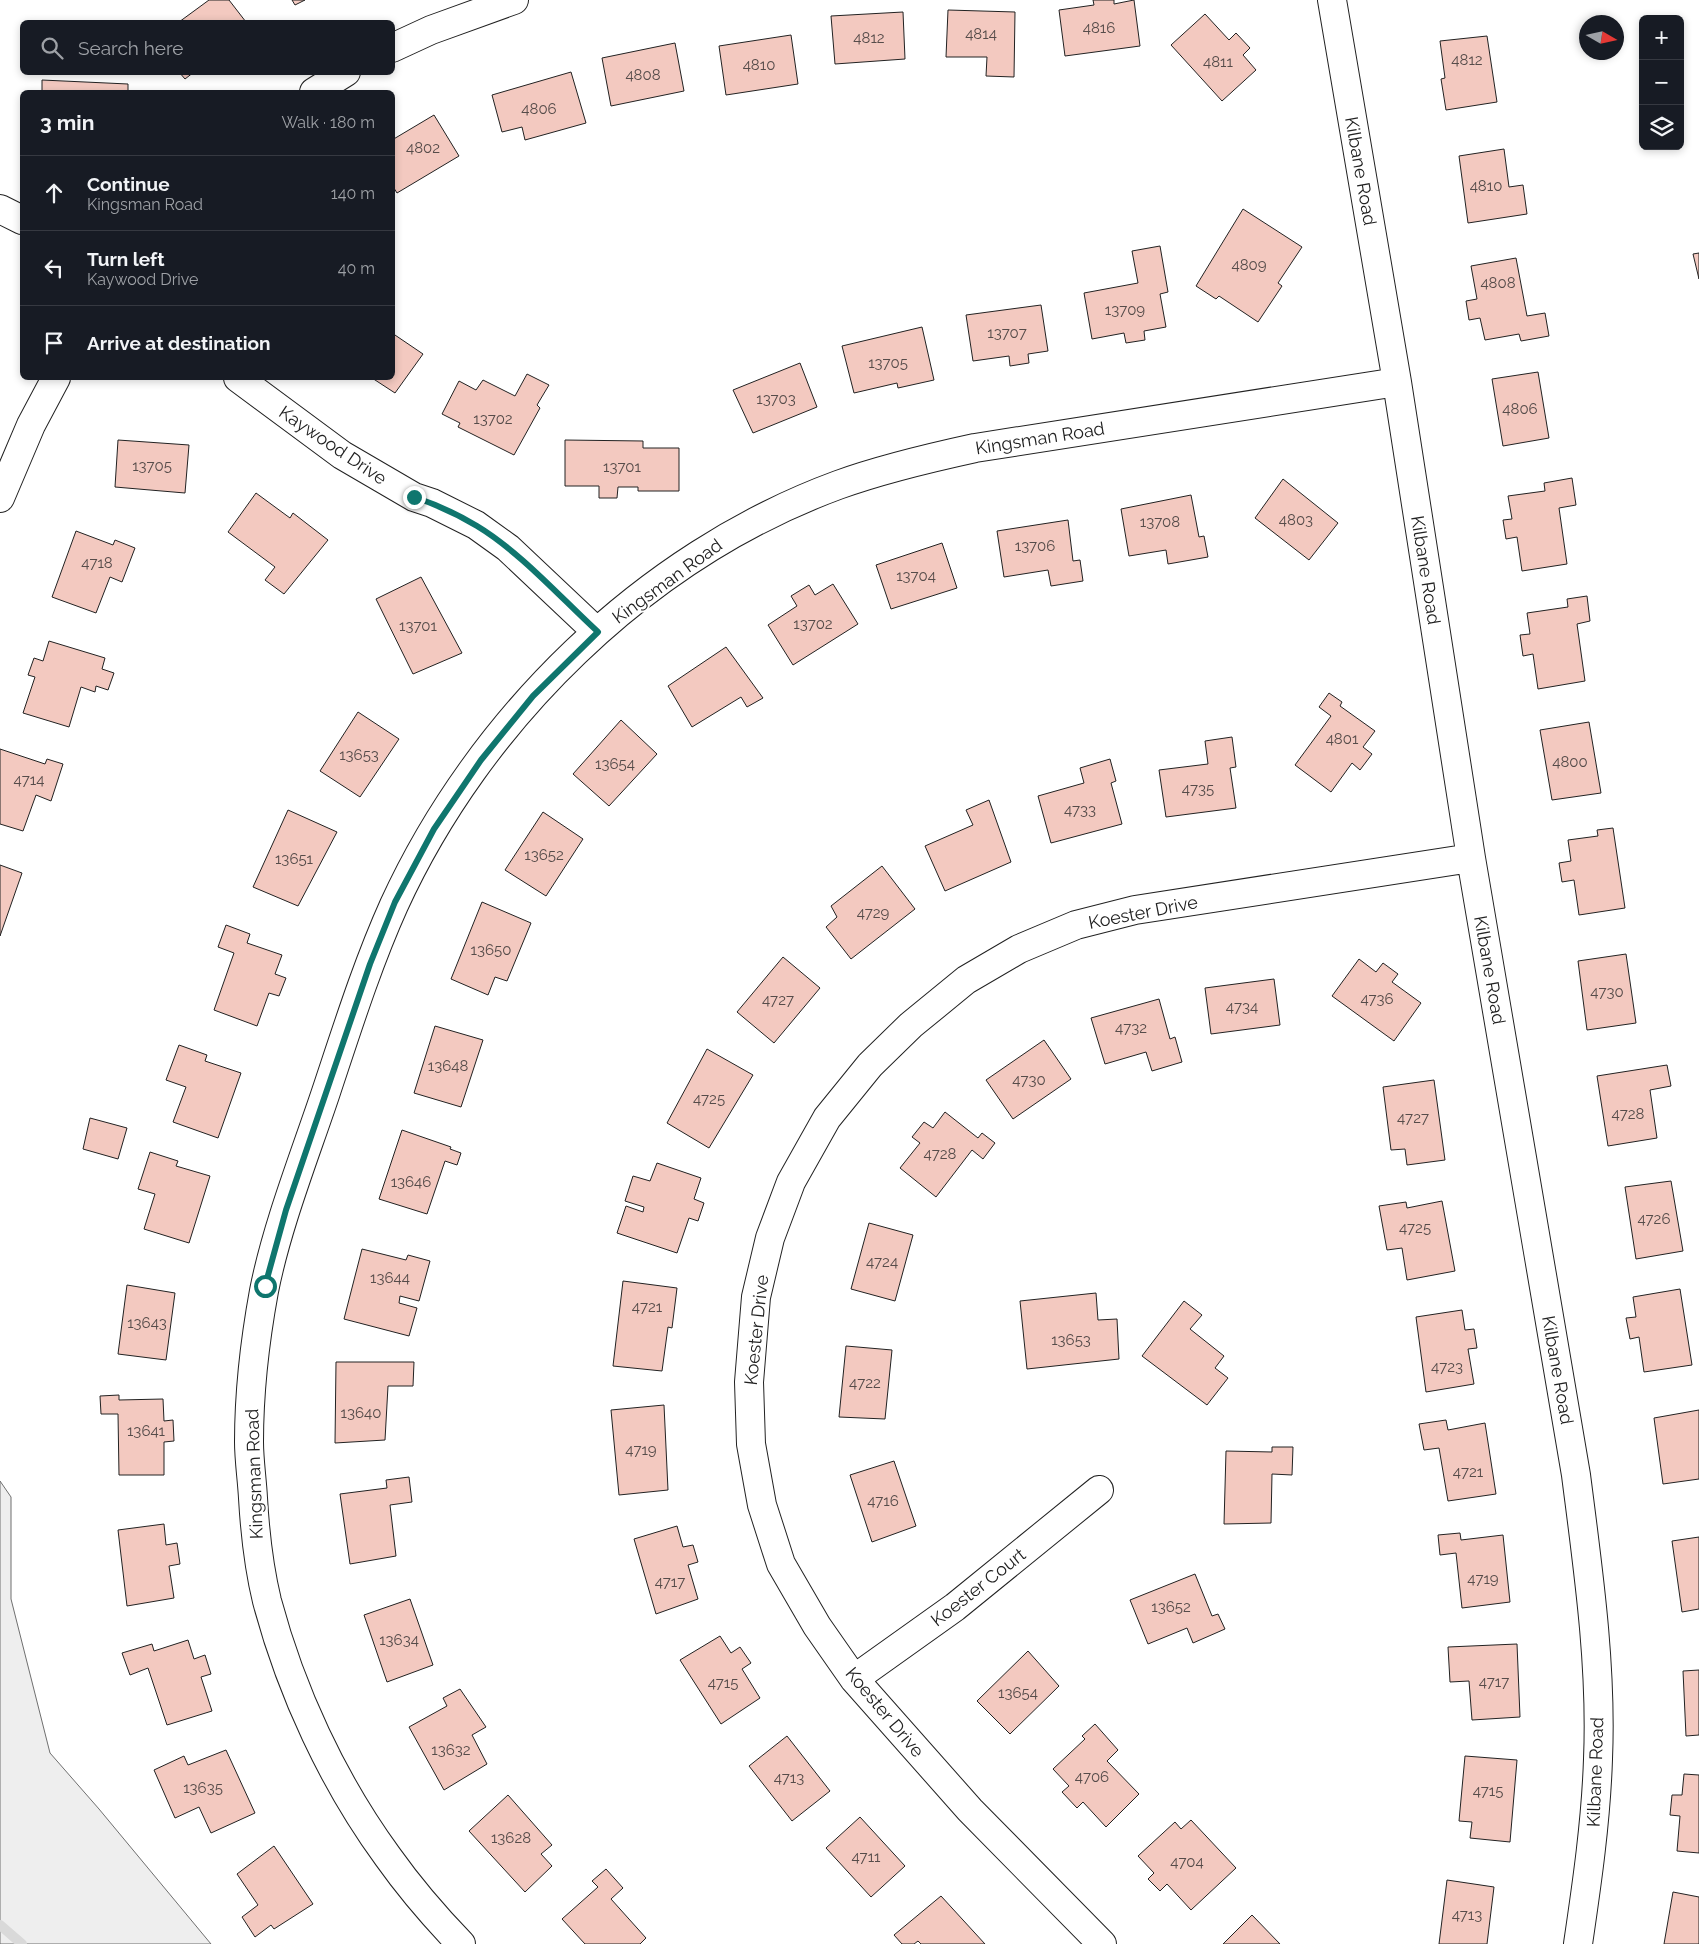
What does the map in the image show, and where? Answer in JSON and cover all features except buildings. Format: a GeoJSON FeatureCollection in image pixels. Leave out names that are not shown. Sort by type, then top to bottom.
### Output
{"type":"FeatureCollection","features":[{"type":"Feature","properties":{"kind":"street"},"geometry":{"type":"LineString","coordinates":[[395,47],[431,30],[514,0]]}},
{"type":"Feature","properties":{"kind":"street","name":"Kilbane Road"},"geometry":{"type":"LineString","coordinates":[[1332,0],[1397,382],[1471,858],[1576,1475],[1588,1572],[1598,1694],[1598,1758],[1591,1858],[1578,1944]]}},
{"type":"Feature","properties":{"kind":"street"},"geometry":{"type":"LineString","coordinates":[[317,90],[341,75]]}},
{"type":"Feature","properties":{"kind":"street"},"geometry":{"type":"LineString","coordinates":[[0,209],[20,219]]}},
{"type":"Feature","properties":{"kind":"street"},"geometry":{"type":"LineString","coordinates":[[0,498],[31,424],[55,380]]}},
{"type":"Feature","properties":{"kind":"street","name":"Kaywood Drive"},"geometry":{"type":"LineString","coordinates":[[241,380],[342,455],[414,497],[476,525],[508,548],[598,632]]}},
{"type":"Feature","properties":{"kind":"street","name":"Kingsman Road"},"geometry":{"type":"LineString","coordinates":[[461,1944],[436,1918],[387,1856],[336,1776],[296,1690],[267,1600],[256,1538],[249,1444],[253,1364],[265,1286],[286,1210],[370,964],[395,902],[434,829],[481,760],[533,696],[598,632],[642,594],[710,546],[780,509],[838,485],[913,462],[975,448],[1397,382]]}},
{"type":"Feature","properties":{"kind":"street","name":"Koester Drive"},"geometry":{"type":"LineString","coordinates":[[1102,1944],[970,1810],[854,1679],[816,1626],[781,1564],[762,1505],[751,1444],[749,1382],[756,1297],[770,1238],[791,1182],[826,1118],[870,1065],[911,1024],[966,980],[1019,949],[1076,925],[1135,910],[1471,858]]}},
{"type":"Feature","properties":{"kind":"street","name":"Koester Court"},"geometry":{"type":"LineString","coordinates":[[854,1679],[955,1607],[1099,1490]]}},
{"type":"Feature","properties":{"kind":"shaded area"},"geometry":{"type":"Polygon","coordinates":[[[0,1481],[11,1497],[11,1599],[50,1753],[211,1944],[0,1944],[0,1481]]]}},
{"type":"Feature","properties":{"kind":"waterway"},"geometry":{"type":"LineString","coordinates":[[0,1925],[22,1944]]}},
{"type":"Feature","properties":{"kind":"route"},"geometry":{"type":"LineString","coordinates":[[265,1286],[286,1210],[370,964],[395,902],[434,829],[481,760],[533,696],[598,632],[508,548],[476,525],[414,497]]}}]}
